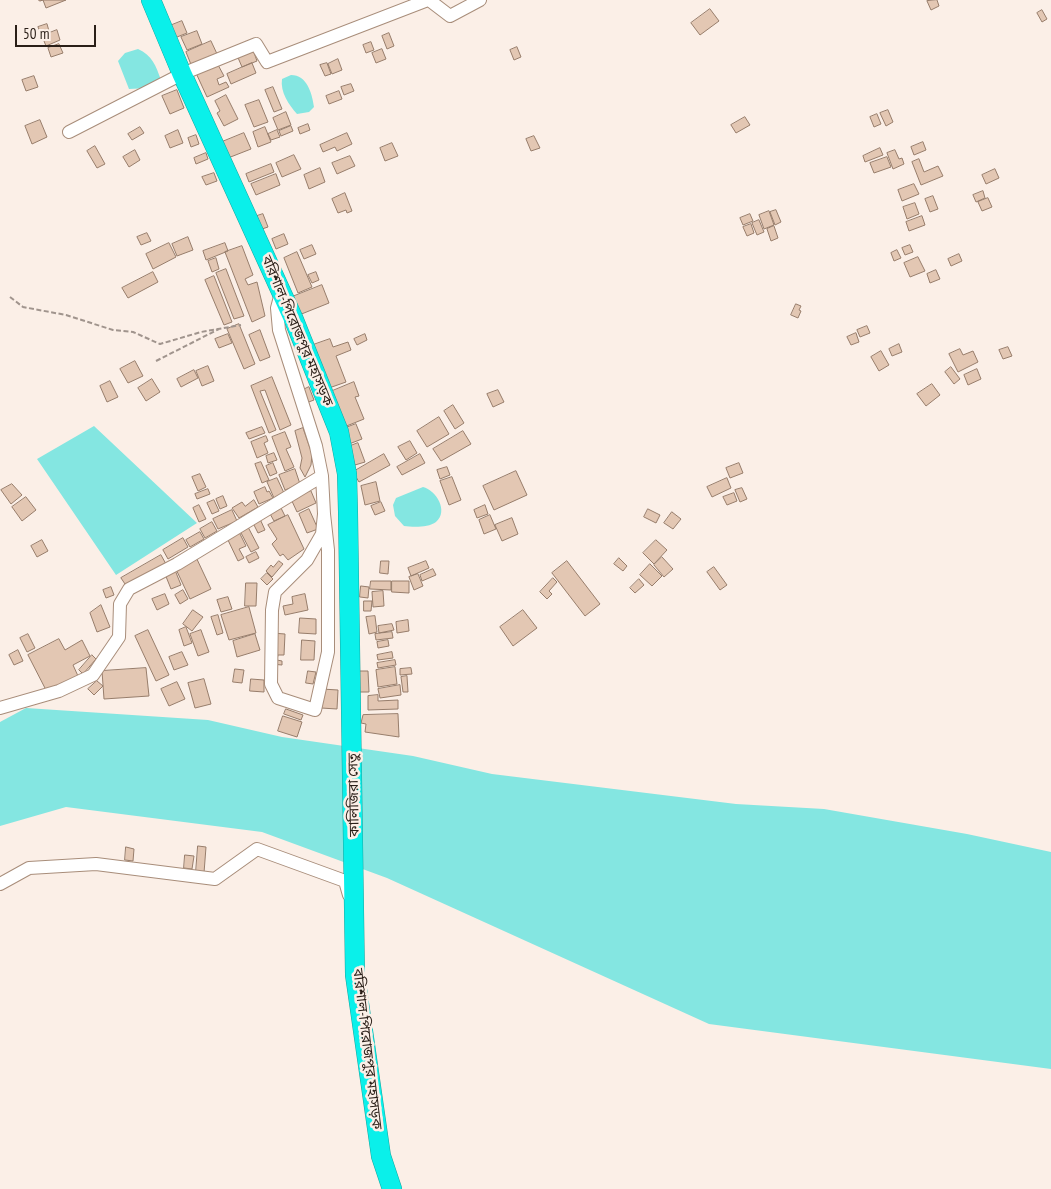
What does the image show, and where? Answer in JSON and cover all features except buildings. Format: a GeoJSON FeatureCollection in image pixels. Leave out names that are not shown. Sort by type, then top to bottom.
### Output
{"type":"FeatureCollection","features":[{"type":"Feature","properties":{"kind":"highway","name":"বরিশাল-পিরোজপুর মহাসড়ক"},"geometry":{"type":"LineString","coordinates":[[151,0],[182,74],[282,293],[339,432],[347,474],[352,684]]}},
{"type":"Feature","properties":{"kind":"highway","name":"কালিজিরা সেতু"},"geometry":{"type":"LineString","coordinates":[[352,684],[355,915]]}},
{"type":"Feature","properties":{"kind":"highway","name":"বরিশাল-পিরোজপুর মহাসড়ক"},"geometry":{"type":"LineString","coordinates":[[355,915],[355,975],[381,1156],[392,1189]]}},
{"type":"Feature","properties":{"kind":"street"},"geometry":{"type":"LineString","coordinates":[[69,132],[182,74],[256,44],[267,62],[428,0],[450,16],[480,0]]}},
{"type":"Feature","properties":{"kind":"street"},"geometry":{"type":"LineString","coordinates":[[282,293],[277,308],[279,330],[316,446],[322,476],[328,550],[328,652],[315,710],[278,698],[271,684],[272,610],[275,592],[307,560],[322,534],[324,514]]}},
{"type":"Feature","properties":{"kind":"street"},"geometry":{"type":"LineString","coordinates":[[0,708],[59,691],[93,676],[120,637],[120,604],[129,589],[176,564],[322,476]]}},
{"type":"Feature","properties":{"kind":"street"},"geometry":{"type":"LineString","coordinates":[[0,884],[29,868],[96,864],[215,879],[257,849],[345,881],[355,915]]}},
{"type":"Feature","properties":{"kind":"path"},"geometry":{"type":"LineString","coordinates":[[10,297],[23,307],[66,314],[113,330],[133,332],[160,344],[221,328],[241,325]]}},
{"type":"Feature","properties":{"kind":"path"},"geometry":{"type":"LineString","coordinates":[[156,361],[221,328]]}},
{"type":"Feature","properties":{"kind":"water"},"geometry":{"type":"Polygon","coordinates":[[[138,49],[150,58],[161,80],[149,88],[129,89],[118,61],[125,53],[138,49]]]}},
{"type":"Feature","properties":{"kind":"water"},"geometry":{"type":"Polygon","coordinates":[[[291,75],[301,78],[308,86],[314,107],[309,112],[297,114],[286,98],[282,89],[282,79],[291,75]]]}},
{"type":"Feature","properties":{"kind":"water"},"geometry":{"type":"Polygon","coordinates":[[[94,426],[197,523],[116,575],[37,459],[94,426]]]}},
{"type":"Feature","properties":{"kind":"water"},"geometry":{"type":"Polygon","coordinates":[[[423,487],[436,496],[441,507],[440,517],[436,522],[429,525],[404,526],[395,516],[393,505],[396,498],[423,487]]]}},
{"type":"Feature","properties":{"kind":"water"},"geometry":{"type":"Polygon","coordinates":[[[26,708],[208,720],[282,737],[413,756],[492,774],[736,804],[824,809],[967,834],[1051,852],[1051,1069],[709,1024],[387,878],[262,832],[66,807],[0,826],[0,722],[26,708]]]}}]}
